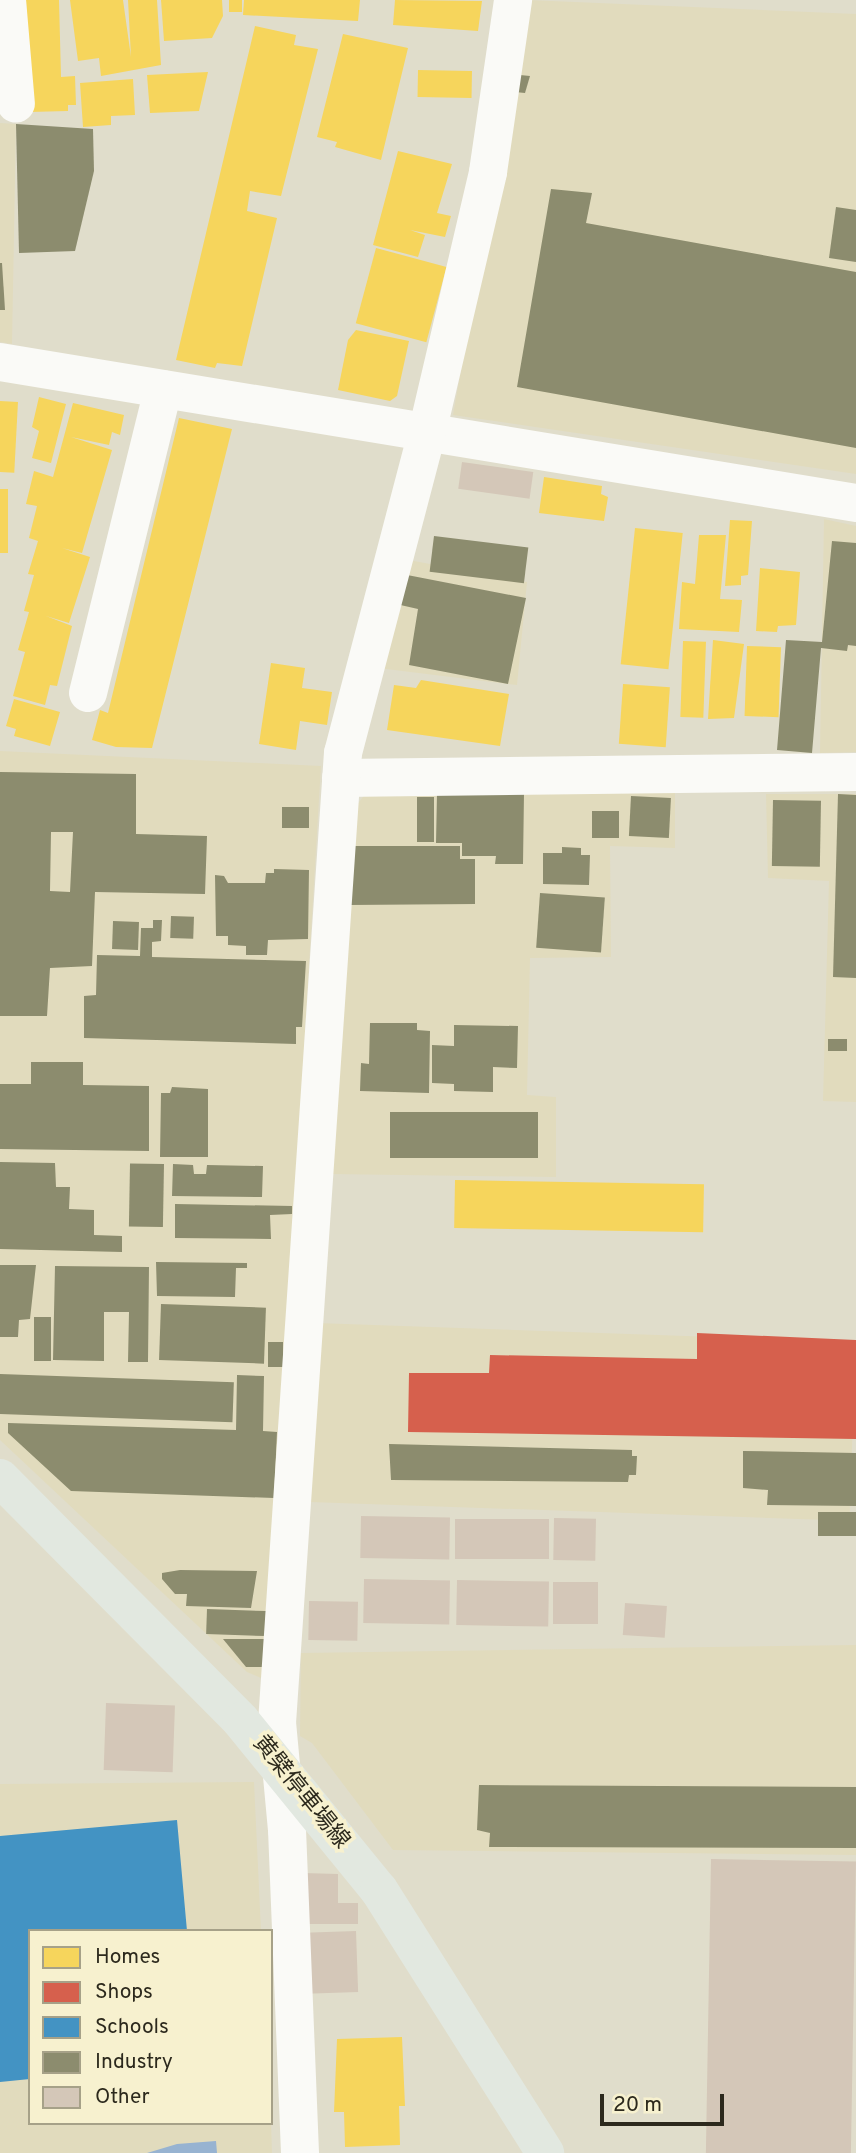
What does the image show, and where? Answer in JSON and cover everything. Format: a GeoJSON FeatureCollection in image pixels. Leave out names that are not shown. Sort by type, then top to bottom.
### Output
{"type":"FeatureCollection","features":[{"type":"Feature","properties":{"kind":"main road","name":"黄檗停車場線"},"geometry":{"type":"LineString","coordinates":[[0,1478],[241,1721],[379,1890],[545,2153]]}},
{"type":"Feature","properties":{"kind":"street"},"geometry":{"type":"LineString","coordinates":[[7,0],[16,104]]}},
{"type":"Feature","properties":{"kind":"street"},"geometry":{"type":"LineString","coordinates":[[300,2153],[277,1723],[343,753],[427,436],[488,172],[513,0]]}},
{"type":"Feature","properties":{"kind":"street"},"geometry":{"type":"LineString","coordinates":[[0,362],[427,436],[856,503]]}},
{"type":"Feature","properties":{"kind":"street"},"geometry":{"type":"LineString","coordinates":[[88,693],[162,391]]}},
{"type":"Feature","properties":{"kind":"street"},"geometry":{"type":"LineString","coordinates":[[341,778],[856,772]]}},
{"type":"Feature","properties":{"kind":"shaded area"},"geometry":{"type":"Polygon","coordinates":[[[527,0],[856,14],[856,474],[453,415],[527,0]]]}},
{"type":"Feature","properties":{"kind":"shaded area"},"geometry":{"type":"Polygon","coordinates":[[[0,123],[16,124],[12,344],[0,342],[0,123]]]}},
{"type":"Feature","properties":{"kind":"shaded area"},"geometry":{"type":"Polygon","coordinates":[[[824,519],[856,526],[856,752],[820,753],[824,519]]]}},
{"type":"Feature","properties":{"kind":"shaded area"},"geometry":{"type":"Polygon","coordinates":[[[403,559],[527,582],[517,685],[378,668],[403,559]]]}},
{"type":"Feature","properties":{"kind":"shaded area"},"geometry":{"type":"Polygon","coordinates":[[[0,751],[321,766],[266,1680],[247,1672],[0,1440],[0,751]]]}},
{"type":"Feature","properties":{"kind":"shaded area"},"geometry":{"type":"Polygon","coordinates":[[[370,788],[675,789],[675,848],[610,846],[611,957],[530,958],[527,1095],[556,1097],[556,1177],[329,1174],[352,811],[370,788]]]}},
{"type":"Feature","properties":{"kind":"shaded area"},"geometry":{"type":"Polygon","coordinates":[[[766,794],[856,794],[856,1102],[823,1101],[829,881],[768,878],[766,794]]]}},
{"type":"Feature","properties":{"kind":"shaded area"},"geometry":{"type":"Polygon","coordinates":[[[316,1323],[856,1342],[849,1521],[310,1502],[316,1323]]]}},
{"type":"Feature","properties":{"kind":"shaded area"},"geometry":{"type":"Polygon","coordinates":[[[856,1645],[856,1855],[393,1850],[312,1743],[300,1736],[301,1653],[856,1645]]]}},
{"type":"Feature","properties":{"kind":"shaded area"},"geometry":{"type":"Polygon","coordinates":[[[254,1782],[261,1929],[28,1929],[28,2125],[271,2125],[272,2153],[0,2153],[0,1784],[254,1782]]]}},
{"type":"Feature","properties":{"kind":"water"},"geometry":{"type":"Polygon","coordinates":[[[216,2141],[217,2153],[147,2153],[177,2144],[216,2141]]]}},
{"type":"Feature","properties":{"kind":"building: Homes"},"geometry":{"type":"Polygon","coordinates":[[[26,0],[59,0],[61,77],[75,76],[76,105],[68,105],[68,111],[29,112],[26,0]]]}},
{"type":"Feature","properties":{"kind":"building: Homes"},"geometry":{"type":"Polygon","coordinates":[[[70,0],[123,0],[131,57],[128,0],[157,0],[161,65],[101,76],[99,58],[78,61],[70,0]]]}},
{"type":"Feature","properties":{"kind":"building: Homes"},"geometry":{"type":"Polygon","coordinates":[[[161,0],[222,0],[223,16],[212,38],[164,41],[161,0]]]}},
{"type":"Feature","properties":{"kind":"building: Homes"},"geometry":{"type":"Polygon","coordinates":[[[229,0],[242,0],[242,12],[229,12],[229,0]]]}},
{"type":"Feature","properties":{"kind":"building: Homes"},"geometry":{"type":"Polygon","coordinates":[[[244,0],[360,0],[358,21],[243,15],[244,0]]]}},
{"type":"Feature","properties":{"kind":"building: Homes"},"geometry":{"type":"Polygon","coordinates":[[[395,0],[482,1],[478,31],[393,25],[395,0]]]}},
{"type":"Feature","properties":{"kind":"building: Homes"},"geometry":{"type":"Polygon","coordinates":[[[255,26],[296,35],[294,45],[318,49],[281,196],[250,191],[247,211],[277,218],[242,366],[217,363],[215,368],[176,360],[255,26]]]}},
{"type":"Feature","properties":{"kind":"building: Homes"},"geometry":{"type":"Polygon","coordinates":[[[343,34],[408,48],[381,160],[335,147],[337,142],[317,137],[343,34]]]}},
{"type":"Feature","properties":{"kind":"building: Homes"},"geometry":{"type":"Polygon","coordinates":[[[418,70],[472,71],[472,98],[418,97],[418,70]]]}},
{"type":"Feature","properties":{"kind":"building: Homes"},"geometry":{"type":"Polygon","coordinates":[[[208,72],[199,111],[150,113],[147,75],[208,72]]]}},
{"type":"Feature","properties":{"kind":"building: Homes"},"geometry":{"type":"Polygon","coordinates":[[[133,79],[135,115],[111,116],[111,125],[83,127],[80,83],[133,79]]]}},
{"type":"Feature","properties":{"kind":"building: Homes"},"geometry":{"type":"Polygon","coordinates":[[[398,151],[452,164],[437,213],[451,216],[445,237],[410,230],[425,235],[418,257],[373,245],[398,151]]]}},
{"type":"Feature","properties":{"kind":"building: Homes"},"geometry":{"type":"Polygon","coordinates":[[[376,248],[447,267],[426,342],[356,323],[376,248]]]}},
{"type":"Feature","properties":{"kind":"building: Homes"},"geometry":{"type":"Polygon","coordinates":[[[356,330],[409,341],[397,396],[390,401],[338,390],[348,340],[356,330]]]}},
{"type":"Feature","properties":{"kind":"building: Homes"},"geometry":{"type":"Polygon","coordinates":[[[39,397],[66,404],[51,463],[32,458],[39,431],[32,427],[39,397]]]}},
{"type":"Feature","properties":{"kind":"building: Homes"},"geometry":{"type":"Polygon","coordinates":[[[0,401],[18,402],[14,473],[0,472],[0,401]]]}},
{"type":"Feature","properties":{"kind":"building: Homes"},"geometry":{"type":"Polygon","coordinates":[[[73,403],[124,415],[120,435],[112,432],[109,445],[71,437],[112,450],[82,553],[62,548],[90,557],[69,623],[46,616],[72,626],[57,686],[50,685],[45,705],[13,696],[25,652],[18,650],[29,612],[24,611],[34,575],[28,574],[38,541],[29,538],[37,506],[26,504],[34,471],[53,477],[73,403]]]}},
{"type":"Feature","properties":{"kind":"building: Homes"},"geometry":{"type":"Polygon","coordinates":[[[179,418],[232,429],[152,748],[116,747],[92,740],[100,710],[108,713],[179,418]]]}},
{"type":"Feature","properties":{"kind":"building: Homes"},"geometry":{"type":"Polygon","coordinates":[[[544,477],[602,486],[601,494],[608,497],[604,521],[539,513],[544,477]]]}},
{"type":"Feature","properties":{"kind":"building: Homes"},"geometry":{"type":"Polygon","coordinates":[[[0,489],[8,489],[8,553],[0,553],[0,489]]]}},
{"type":"Feature","properties":{"kind":"building: Homes"},"geometry":{"type":"Polygon","coordinates":[[[730,520],[752,521],[748,575],[741,576],[741,585],[725,586],[730,520]]]}},
{"type":"Feature","properties":{"kind":"building: Homes"},"geometry":{"type":"Polygon","coordinates":[[[635,528],[683,533],[668,669],[621,664],[635,528]]]}},
{"type":"Feature","properties":{"kind":"building: Homes"},"geometry":{"type":"Polygon","coordinates":[[[699,535],[726,535],[720,599],[742,600],[739,632],[679,629],[682,582],[695,584],[699,535]]]}},
{"type":"Feature","properties":{"kind":"building: Homes"},"geometry":{"type":"Polygon","coordinates":[[[760,568],[800,572],[796,625],[778,626],[777,632],[756,631],[760,568]]]}},
{"type":"Feature","properties":{"kind":"building: Homes"},"geometry":{"type":"Polygon","coordinates":[[[713,640],[744,644],[734,718],[708,719],[713,640]]]}},
{"type":"Feature","properties":{"kind":"building: Homes"},"geometry":{"type":"Polygon","coordinates":[[[683,641],[706,642],[703,718],[680,717],[683,641]]]}},
{"type":"Feature","properties":{"kind":"building: Homes"},"geometry":{"type":"Polygon","coordinates":[[[747,646],[781,647],[779,717],[745,716],[747,646]]]}},
{"type":"Feature","properties":{"kind":"building: Homes"},"geometry":{"type":"Polygon","coordinates":[[[271,663],[305,668],[302,688],[332,692],[327,725],[300,721],[296,750],[259,744],[271,663]]]}},
{"type":"Feature","properties":{"kind":"building: Homes"},"geometry":{"type":"Polygon","coordinates":[[[421,680],[509,694],[500,746],[387,730],[394,685],[416,688],[421,680]]]}},
{"type":"Feature","properties":{"kind":"building: Homes"},"geometry":{"type":"Polygon","coordinates":[[[623,684],[670,687],[666,747],[619,744],[623,684]]]}},
{"type":"Feature","properties":{"kind":"building: Homes"},"geometry":{"type":"Polygon","coordinates":[[[14,699],[60,712],[50,746],[14,736],[16,729],[6,726],[14,699]]]}},
{"type":"Feature","properties":{"kind":"building: Homes"},"geometry":{"type":"Polygon","coordinates":[[[455,1180],[704,1184],[703,1232],[454,1228],[455,1180]]]}},
{"type":"Feature","properties":{"kind":"building: Homes"},"geometry":{"type":"Polygon","coordinates":[[[402,2037],[405,2106],[399,2106],[400,2145],[345,2147],[344,2112],[334,2112],[337,2039],[402,2037]]]}},
{"type":"Feature","properties":{"kind":"building: Shops"},"geometry":{"type":"Polygon","coordinates":[[[697,1333],[856,1340],[856,1439],[408,1432],[409,1373],[489,1373],[490,1355],[697,1359],[697,1333]]]}},
{"type":"Feature","properties":{"kind":"building: Schools"},"geometry":{"type":"Polygon","coordinates":[[[177,1820],[187,1929],[28,1929],[28,2079],[0,2082],[0,1836],[177,1820]]]}},
{"type":"Feature","properties":{"kind":"building: Industry"},"geometry":{"type":"Polygon","coordinates":[[[520,75],[530,76],[525,93],[515,92],[520,75]]]}},
{"type":"Feature","properties":{"kind":"building: Industry"},"geometry":{"type":"Polygon","coordinates":[[[16,124],[93,129],[94,171],[75,251],[19,253],[16,124]]]}},
{"type":"Feature","properties":{"kind":"building: Industry"},"geometry":{"type":"Polygon","coordinates":[[[551,189],[592,193],[586,223],[856,272],[856,448],[517,387],[551,189]]]}},
{"type":"Feature","properties":{"kind":"building: Industry"},"geometry":{"type":"Polygon","coordinates":[[[836,207],[856,210],[856,262],[829,258],[836,207]]]}},
{"type":"Feature","properties":{"kind":"building: Industry"},"geometry":{"type":"Polygon","coordinates":[[[2,263],[5,310],[0,310],[2,263]]]}},
{"type":"Feature","properties":{"kind":"building: Industry"},"geometry":{"type":"Polygon","coordinates":[[[434,536],[528,548],[524,583],[430,572],[434,536]]]}},
{"type":"Feature","properties":{"kind":"building: Industry"},"geometry":{"type":"Polygon","coordinates":[[[832,541],[856,543],[856,646],[848,645],[847,651],[821,648],[812,753],[777,750],[786,640],[822,642],[832,541]]]}},
{"type":"Feature","properties":{"kind":"building: Industry"},"geometry":{"type":"Polygon","coordinates":[[[402,574],[526,598],[508,684],[409,665],[418,609],[396,604],[402,574]]]}},
{"type":"Feature","properties":{"kind":"building: Industry"},"geometry":{"type":"Polygon","coordinates":[[[0,772],[136,774],[136,834],[207,836],[205,894],[95,892],[92,966],[50,968],[47,1016],[0,1016],[0,772]],[[51,832],[50,891],[70,892],[73,832],[51,832]]]}},
{"type":"Feature","properties":{"kind":"building: Industry"},"geometry":{"type":"Polygon","coordinates":[[[437,793],[524,793],[523,864],[495,864],[496,856],[462,856],[462,843],[436,843],[437,793]]]}},
{"type":"Feature","properties":{"kind":"building: Industry"},"geometry":{"type":"Polygon","coordinates":[[[838,794],[856,795],[856,978],[833,977],[838,794]]]}},
{"type":"Feature","properties":{"kind":"building: Industry"},"geometry":{"type":"Polygon","coordinates":[[[631,796],[671,798],[669,838],[629,836],[631,796]]]}},
{"type":"Feature","properties":{"kind":"building: Industry"},"geometry":{"type":"Polygon","coordinates":[[[417,797],[434,797],[434,842],[417,842],[417,797]]]}},
{"type":"Feature","properties":{"kind":"building: Industry"},"geometry":{"type":"Polygon","coordinates":[[[773,800],[821,801],[820,867],[772,866],[773,800]]]}},
{"type":"Feature","properties":{"kind":"building: Industry"},"geometry":{"type":"Polygon","coordinates":[[[282,807],[309,807],[309,828],[282,828],[282,807]]]}},
{"type":"Feature","properties":{"kind":"building: Industry"},"geometry":{"type":"Polygon","coordinates":[[[592,811],[619,811],[619,838],[592,838],[592,811]]]}},
{"type":"Feature","properties":{"kind":"building: Industry"},"geometry":{"type":"Polygon","coordinates":[[[349,846],[460,846],[460,859],[475,859],[475,904],[348,905],[349,846]]]}},
{"type":"Feature","properties":{"kind":"building: Industry"},"geometry":{"type":"Polygon","coordinates":[[[562,847],[581,848],[581,855],[590,855],[589,885],[543,884],[543,853],[562,853],[562,847]]]}},
{"type":"Feature","properties":{"kind":"building: Industry"},"geometry":{"type":"Polygon","coordinates":[[[274,869],[309,870],[308,939],[268,940],[267,955],[246,955],[246,946],[228,945],[228,936],[216,936],[215,875],[224,876],[228,883],[265,883],[266,873],[274,873],[274,869]]]}},
{"type":"Feature","properties":{"kind":"building: Industry"},"geometry":{"type":"Polygon","coordinates":[[[540,893],[605,898],[601,952],[536,948],[540,893]]]}},
{"type":"Feature","properties":{"kind":"building: Industry"},"geometry":{"type":"Polygon","coordinates":[[[171,916],[194,917],[193,939],[170,938],[171,916]]]}},
{"type":"Feature","properties":{"kind":"building: Industry"},"geometry":{"type":"Polygon","coordinates":[[[153,920],[162,920],[161,941],[152,942],[152,957],[306,961],[302,1027],[296,1027],[296,1044],[84,1038],[84,996],[96,995],[97,955],[140,956],[141,928],[153,928],[153,920]]]}},
{"type":"Feature","properties":{"kind":"building: Industry"},"geometry":{"type":"Polygon","coordinates":[[[113,921],[139,922],[138,950],[112,949],[113,921]]]}},
{"type":"Feature","properties":{"kind":"building: Industry"},"geometry":{"type":"Polygon","coordinates":[[[370,1023],[417,1023],[417,1030],[430,1031],[429,1093],[360,1091],[361,1063],[369,1064],[370,1023]]]}},
{"type":"Feature","properties":{"kind":"building: Industry"},"geometry":{"type":"Polygon","coordinates":[[[454,1025],[518,1026],[517,1068],[493,1067],[493,1092],[454,1091],[454,1084],[432,1083],[432,1045],[454,1046],[454,1025]]]}},
{"type":"Feature","properties":{"kind":"building: Industry"},"geometry":{"type":"Polygon","coordinates":[[[828,1039],[847,1039],[847,1051],[828,1051],[828,1039]]]}},
{"type":"Feature","properties":{"kind":"building: Industry"},"geometry":{"type":"Polygon","coordinates":[[[31,1062],[83,1062],[83,1085],[149,1086],[149,1151],[0,1149],[0,1084],[31,1084],[31,1062]]]}},
{"type":"Feature","properties":{"kind":"building: Industry"},"geometry":{"type":"Polygon","coordinates":[[[172,1087],[208,1089],[208,1157],[160,1157],[161,1093],[170,1093],[172,1087]]]}},
{"type":"Feature","properties":{"kind":"building: Industry"},"geometry":{"type":"Polygon","coordinates":[[[390,1112],[538,1112],[538,1158],[390,1158],[390,1112]]]}},
{"type":"Feature","properties":{"kind":"building: Industry"},"geometry":{"type":"Polygon","coordinates":[[[0,1162],[55,1163],[56,1187],[70,1187],[69,1209],[94,1210],[94,1235],[122,1236],[122,1252],[0,1249],[0,1162]]]}},
{"type":"Feature","properties":{"kind":"building: Industry"},"geometry":{"type":"Polygon","coordinates":[[[130,1163],[164,1164],[163,1227],[129,1226],[130,1163]]]}},
{"type":"Feature","properties":{"kind":"building: Industry"},"geometry":{"type":"Polygon","coordinates":[[[173,1164],[193,1165],[194,1174],[206,1174],[207,1165],[263,1166],[262,1197],[172,1196],[173,1164]]]}},
{"type":"Feature","properties":{"kind":"building: Industry"},"geometry":{"type":"Polygon","coordinates":[[[175,1204],[292,1206],[292,1214],[270,1215],[271,1239],[175,1238],[175,1204]]]}},
{"type":"Feature","properties":{"kind":"building: Industry"},"geometry":{"type":"Polygon","coordinates":[[[156,1262],[247,1263],[247,1268],[236,1268],[235,1297],[157,1296],[156,1262]]]}},
{"type":"Feature","properties":{"kind":"building: Industry"},"geometry":{"type":"Polygon","coordinates":[[[0,1265],[36,1265],[30,1319],[19,1320],[18,1337],[0,1337],[0,1265]]]}},
{"type":"Feature","properties":{"kind":"building: Industry"},"geometry":{"type":"Polygon","coordinates":[[[55,1266],[149,1267],[148,1362],[128,1362],[129,1312],[104,1312],[104,1361],[53,1360],[55,1266]]]}},
{"type":"Feature","properties":{"kind":"building: Industry"},"geometry":{"type":"Polygon","coordinates":[[[161,1304],[266,1308],[264,1364],[159,1360],[161,1304]]]}},
{"type":"Feature","properties":{"kind":"building: Industry"},"geometry":{"type":"Polygon","coordinates":[[[34,1317],[51,1317],[51,1361],[34,1361],[34,1317]]]}},
{"type":"Feature","properties":{"kind":"building: Industry"},"geometry":{"type":"Polygon","coordinates":[[[268,1342],[283,1342],[283,1367],[268,1367],[268,1342]]]}},
{"type":"Feature","properties":{"kind":"building: Industry"},"geometry":{"type":"Polygon","coordinates":[[[0,1374],[234,1382],[232,1422],[0,1414],[0,1374]]]}},
{"type":"Feature","properties":{"kind":"building: Industry"},"geometry":{"type":"Polygon","coordinates":[[[237,1375],[264,1376],[263,1431],[277,1432],[274,1498],[71,1491],[8,1433],[8,1423],[236,1430],[237,1375]]]}},
{"type":"Feature","properties":{"kind":"building: Industry"},"geometry":{"type":"Polygon","coordinates":[[[389,1444],[632,1450],[632,1456],[637,1456],[636,1475],[629,1475],[628,1482],[391,1480],[389,1444]]]}},
{"type":"Feature","properties":{"kind":"building: Industry"},"geometry":{"type":"Polygon","coordinates":[[[743,1451],[856,1453],[856,1506],[767,1505],[768,1490],[743,1488],[743,1451]]]}},
{"type":"Feature","properties":{"kind":"building: Industry"},"geometry":{"type":"Polygon","coordinates":[[[818,1512],[856,1512],[856,1536],[818,1536],[818,1512]]]}},
{"type":"Feature","properties":{"kind":"building: Industry"},"geometry":{"type":"Polygon","coordinates":[[[180,1570],[257,1571],[251,1608],[186,1606],[187,1594],[175,1594],[162,1579],[162,1573],[180,1570]]]}},
{"type":"Feature","properties":{"kind":"building: Industry"},"geometry":{"type":"Polygon","coordinates":[[[207,1609],[266,1611],[265,1636],[206,1634],[207,1609]]]}},
{"type":"Feature","properties":{"kind":"building: Industry"},"geometry":{"type":"Polygon","coordinates":[[[223,1639],[264,1639],[263,1667],[246,1667],[223,1639]]]}},
{"type":"Feature","properties":{"kind":"building: Industry"},"geometry":{"type":"Polygon","coordinates":[[[479,1785],[856,1787],[856,1848],[489,1847],[490,1833],[477,1830],[479,1785]]]}},
{"type":"Feature","properties":{"kind":"building: Other"},"geometry":{"type":"Polygon","coordinates":[[[462,462],[533,472],[530,499],[458,489],[462,462]]]}},
{"type":"Feature","properties":{"kind":"building: Other"},"geometry":{"type":"Polygon","coordinates":[[[361,1516],[450,1518],[449,1560],[360,1558],[361,1516]]]}},
{"type":"Feature","properties":{"kind":"building: Other"},"geometry":{"type":"Polygon","coordinates":[[[554,1518],[596,1519],[595,1561],[553,1560],[554,1518]]]}},
{"type":"Feature","properties":{"kind":"building: Other"},"geometry":{"type":"Polygon","coordinates":[[[455,1519],[549,1519],[549,1559],[455,1559],[455,1519]]]}},
{"type":"Feature","properties":{"kind":"building: Other"},"geometry":{"type":"Polygon","coordinates":[[[364,1579],[450,1581],[449,1624],[363,1623],[364,1579]]]}},
{"type":"Feature","properties":{"kind":"building: Other"},"geometry":{"type":"Polygon","coordinates":[[[457,1580],[549,1582],[548,1627],[456,1625],[457,1580]]]}},
{"type":"Feature","properties":{"kind":"building: Other"},"geometry":{"type":"Polygon","coordinates":[[[553,1582],[598,1582],[598,1624],[553,1624],[553,1582]]]}},
{"type":"Feature","properties":{"kind":"building: Other"},"geometry":{"type":"Polygon","coordinates":[[[309,1601],[358,1602],[357,1641],[308,1640],[309,1601]]]}},
{"type":"Feature","properties":{"kind":"building: Other"},"geometry":{"type":"Polygon","coordinates":[[[625,1603],[667,1606],[665,1638],[623,1635],[625,1603]]]}},
{"type":"Feature","properties":{"kind":"building: Other"},"geometry":{"type":"Polygon","coordinates":[[[106,1703],[175,1705],[173,1772],[104,1770],[106,1703]]]}},
{"type":"Feature","properties":{"kind":"building: Other"},"geometry":{"type":"Polygon","coordinates":[[[711,1859],[856,1862],[851,2153],[706,2153],[711,1859]]]}},
{"type":"Feature","properties":{"kind":"building: Other"},"geometry":{"type":"Polygon","coordinates":[[[303,1873],[338,1874],[338,1903],[358,1903],[358,1924],[302,1924],[303,1873]]]}},
{"type":"Feature","properties":{"kind":"building: Other"},"geometry":{"type":"Polygon","coordinates":[[[356,1931],[358,1992],[306,1994],[304,1933],[356,1931]]]}}]}
